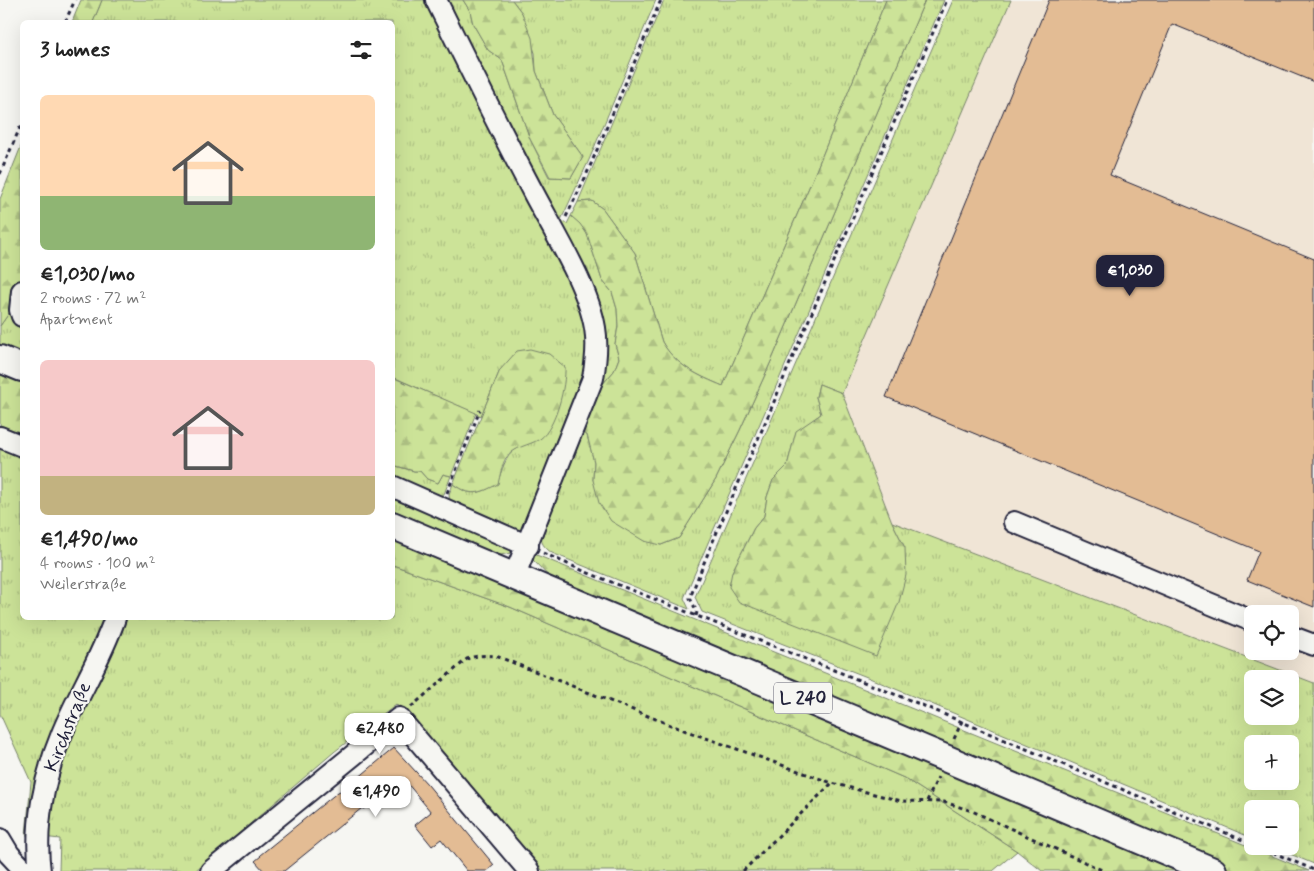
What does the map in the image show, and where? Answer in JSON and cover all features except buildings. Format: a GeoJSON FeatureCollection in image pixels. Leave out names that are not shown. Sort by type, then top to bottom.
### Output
{"type":"FeatureCollection","features":[{"type":"Feature","properties":{"kind":"main road"},"geometry":{"type":"LineString","coordinates":[[0,359],[20,367]]}},
{"type":"Feature","properties":{"kind":"main road","name":"L 240"},"geometry":{"type":"LineString","coordinates":[[395,527],[1213,871]]}},
{"type":"Feature","properties":{"kind":"street"},"geometry":{"type":"LineString","coordinates":[[436,0],[506,141],[576,274],[590,308],[595,328],[597,351],[594,378],[514,577]]}},
{"type":"Feature","properties":{"kind":"street"},"geometry":{"type":"LineString","coordinates":[[0,437],[20,445]]}},
{"type":"Feature","properties":{"kind":"street"},"geometry":{"type":"LineString","coordinates":[[395,487],[528,546]]}},
{"type":"Feature","properties":{"kind":"street"},"geometry":{"type":"LineString","coordinates":[[1014,522],[1244,618]]}},
{"type":"Feature","properties":{"kind":"street","name":"Kirchstraße"},"geometry":{"type":"LineString","coordinates":[[40,871],[39,833],[46,781],[60,737],[108,638],[114,620]]}},
{"type":"Feature","properties":{"kind":"street"},"geometry":{"type":"LineString","coordinates":[[1299,639],[1314,645]]}},
{"type":"Feature","properties":{"kind":"street"},"geometry":{"type":"LineString","coordinates":[[211,871],[399,718],[529,871]]}},
{"type":"Feature","properties":{"kind":"street"},"geometry":{"type":"LineString","coordinates":[[0,839],[9,854],[25,871]]}},
{"type":"Feature","properties":{"kind":"path"},"geometry":{"type":"LineString","coordinates":[[66,20],[75,0]]}},
{"type":"Feature","properties":{"kind":"path"},"geometry":{"type":"LineString","coordinates":[[565,220],[585,178],[661,0]]}},
{"type":"Feature","properties":{"kind":"path"},"geometry":{"type":"LineString","coordinates":[[696,616],[697,612],[690,598],[700,571],[727,506],[768,419],[785,375],[947,0]]}},
{"type":"Feature","properties":{"kind":"path"},"geometry":{"type":"LineString","coordinates":[[0,174],[20,128]]}},
{"type":"Feature","properties":{"kind":"path"},"geometry":{"type":"LineString","coordinates":[[441,508],[480,410]]}},
{"type":"Feature","properties":{"kind":"path"},"geometry":{"type":"LineString","coordinates":[[528,546],[586,572],[962,721],[1244,841]]}},
{"type":"Feature","properties":{"kind":"path"},"geometry":{"type":"LineString","coordinates":[[399,718],[467,659],[480,655],[496,656],[681,728],[832,783],[901,801],[944,802],[972,811],[1104,871]]}},
{"type":"Feature","properties":{"kind":"path"},"geometry":{"type":"LineString","coordinates":[[954,740],[962,721]]}},
{"type":"Feature","properties":{"kind":"path"},"geometry":{"type":"LineString","coordinates":[[927,802],[939,774]]}},
{"type":"Feature","properties":{"kind":"path"},"geometry":{"type":"LineString","coordinates":[[743,871],[832,783]]}},
{"type":"Feature","properties":{"kind":"path"},"geometry":{"type":"LineString","coordinates":[[1279,855],[1314,870]]}},
{"type":"Feature","properties":{"kind":"shaded area"},"geometry":{"type":"Polygon","coordinates":[[[1011,0],[1314,0],[1314,683],[1299,677],[1299,670],[1280,670],[1254,660],[1299,660],[1299,605],[1244,605],[1244,656],[892,522],[842,393],[1011,0]]]}},
{"type":"Feature","properties":{"kind":"green space"},"geometry":{"type":"Polygon","coordinates":[[[81,0],[102,0],[94,20],[73,20],[81,0]]]}},
{"type":"Feature","properties":{"kind":"green space"},"geometry":{"type":"Polygon","coordinates":[[[102,0],[429,0],[575,290],[589,344],[585,374],[524,538],[450,507],[449,494],[453,484],[465,491],[475,493],[497,484],[507,458],[511,453],[541,438],[500,370],[481,416],[395,378],[395,20],[94,20],[102,0]]]}},
{"type":"Feature","properties":{"kind":"green space"},"geometry":{"type":"Polygon","coordinates":[[[443,0],[463,0],[470,11],[473,24],[488,50],[502,60],[530,139],[549,177],[571,178],[583,157],[553,115],[536,71],[535,53],[522,13],[512,0],[656,0],[589,160],[561,220],[567,224],[571,216],[581,224],[587,234],[602,280],[612,292],[617,309],[618,326],[615,344],[619,358],[614,371],[596,389],[603,345],[443,0]]]}},
{"type":"Feature","properties":{"kind":"green space"},"geometry":{"type":"Polygon","coordinates":[[[463,0],[512,0],[522,13],[532,38],[536,71],[553,115],[583,157],[571,178],[550,177],[530,139],[502,60],[488,50],[473,24],[470,11],[463,0]]]}},
{"type":"Feature","properties":{"kind":"green space"},"geometry":{"type":"Polygon","coordinates":[[[664,0],[886,0],[813,178],[723,386],[689,369],[674,358],[662,342],[635,253],[603,209],[592,201],[578,202],[664,0]]]}},
{"type":"Feature","properties":{"kind":"green space"},"geometry":{"type":"Polygon","coordinates":[[[886,0],[925,0],[773,357],[716,479],[679,538],[661,545],[644,541],[611,521],[599,503],[593,480],[594,462],[587,435],[580,432],[596,389],[614,371],[619,358],[615,344],[618,326],[617,309],[612,292],[602,280],[587,234],[571,216],[578,202],[592,201],[603,209],[635,253],[662,342],[681,364],[723,386],[813,178],[886,0]]]}},
{"type":"Feature","properties":{"kind":"green space"},"geometry":{"type":"Polygon","coordinates":[[[925,0],[944,0],[684,598],[689,609],[552,553],[543,544],[541,532],[580,432],[587,435],[594,462],[593,480],[644,541],[661,545],[679,538],[716,479],[740,430],[925,0]]]}},
{"type":"Feature","properties":{"kind":"green space"},"geometry":{"type":"Polygon","coordinates":[[[953,0],[1011,0],[842,393],[819,384],[816,397],[821,414],[796,432],[787,466],[773,480],[767,497],[764,516],[754,528],[732,572],[905,548],[892,522],[1244,656],[1244,660],[1254,660],[1280,670],[1244,670],[1244,725],[1299,725],[1299,677],[1314,683],[1314,864],[1292,855],[1299,855],[1299,800],[1244,800],[1244,835],[867,677],[702,612],[695,597],[953,0]]]}},
{"type":"Feature","properties":{"kind":"green space"},"geometry":{"type":"Polygon","coordinates":[[[20,149],[20,285],[14,306],[0,326],[0,199],[20,149]]]}},
{"type":"Feature","properties":{"kind":"green space"},"geometry":{"type":"Polygon","coordinates":[[[14,306],[20,320],[20,357],[0,348],[0,326],[14,306]]]}},
{"type":"Feature","properties":{"kind":"green space"},"geometry":{"type":"Polygon","coordinates":[[[530,349],[549,354],[565,367],[562,395],[551,426],[540,439],[518,449],[506,458],[498,484],[480,492],[465,491],[453,484],[500,370],[517,351],[530,349]]]}},
{"type":"Feature","properties":{"kind":"green space"},"geometry":{"type":"Polygon","coordinates":[[[0,370],[20,378],[20,432],[0,425],[0,370]]]}},
{"type":"Feature","properties":{"kind":"green space"},"geometry":{"type":"Polygon","coordinates":[[[395,378],[476,413],[451,476],[443,474],[438,483],[427,479],[420,471],[395,466],[395,378]]]}},
{"type":"Feature","properties":{"kind":"green space"},"geometry":{"type":"Polygon","coordinates":[[[819,384],[842,393],[892,522],[905,548],[906,575],[899,602],[876,656],[739,602],[729,587],[732,572],[754,528],[764,516],[767,497],[773,480],[787,466],[796,431],[821,414],[816,397],[819,384]]]}},
{"type":"Feature","properties":{"kind":"green space"},"geometry":{"type":"Polygon","coordinates":[[[0,425],[20,432],[20,620],[395,620],[395,566],[510,607],[904,778],[1017,851],[993,871],[543,871],[396,704],[334,752],[195,871],[59,871],[60,839],[26,835],[31,782],[0,714],[0,425]]]}},
{"type":"Feature","properties":{"kind":"green space"},"geometry":{"type":"Polygon","coordinates":[[[395,466],[420,471],[427,479],[438,483],[443,474],[451,476],[444,494],[437,498],[395,484],[395,466]]]}},
{"type":"Feature","properties":{"kind":"green space"},"geometry":{"type":"Polygon","coordinates":[[[395,492],[519,547],[511,553],[495,556],[395,516],[395,492]]]}},
{"type":"Feature","properties":{"kind":"green space"},"geometry":{"type":"Polygon","coordinates":[[[395,539],[1183,871],[1042,871],[1017,851],[904,778],[510,607],[395,566],[395,539]]]}},
{"type":"Feature","properties":{"kind":"green space"},"geometry":{"type":"Polygon","coordinates":[[[534,554],[1244,844],[1244,855],[1270,855],[1309,871],[1232,871],[556,584],[533,560],[534,554]]]}}]}
